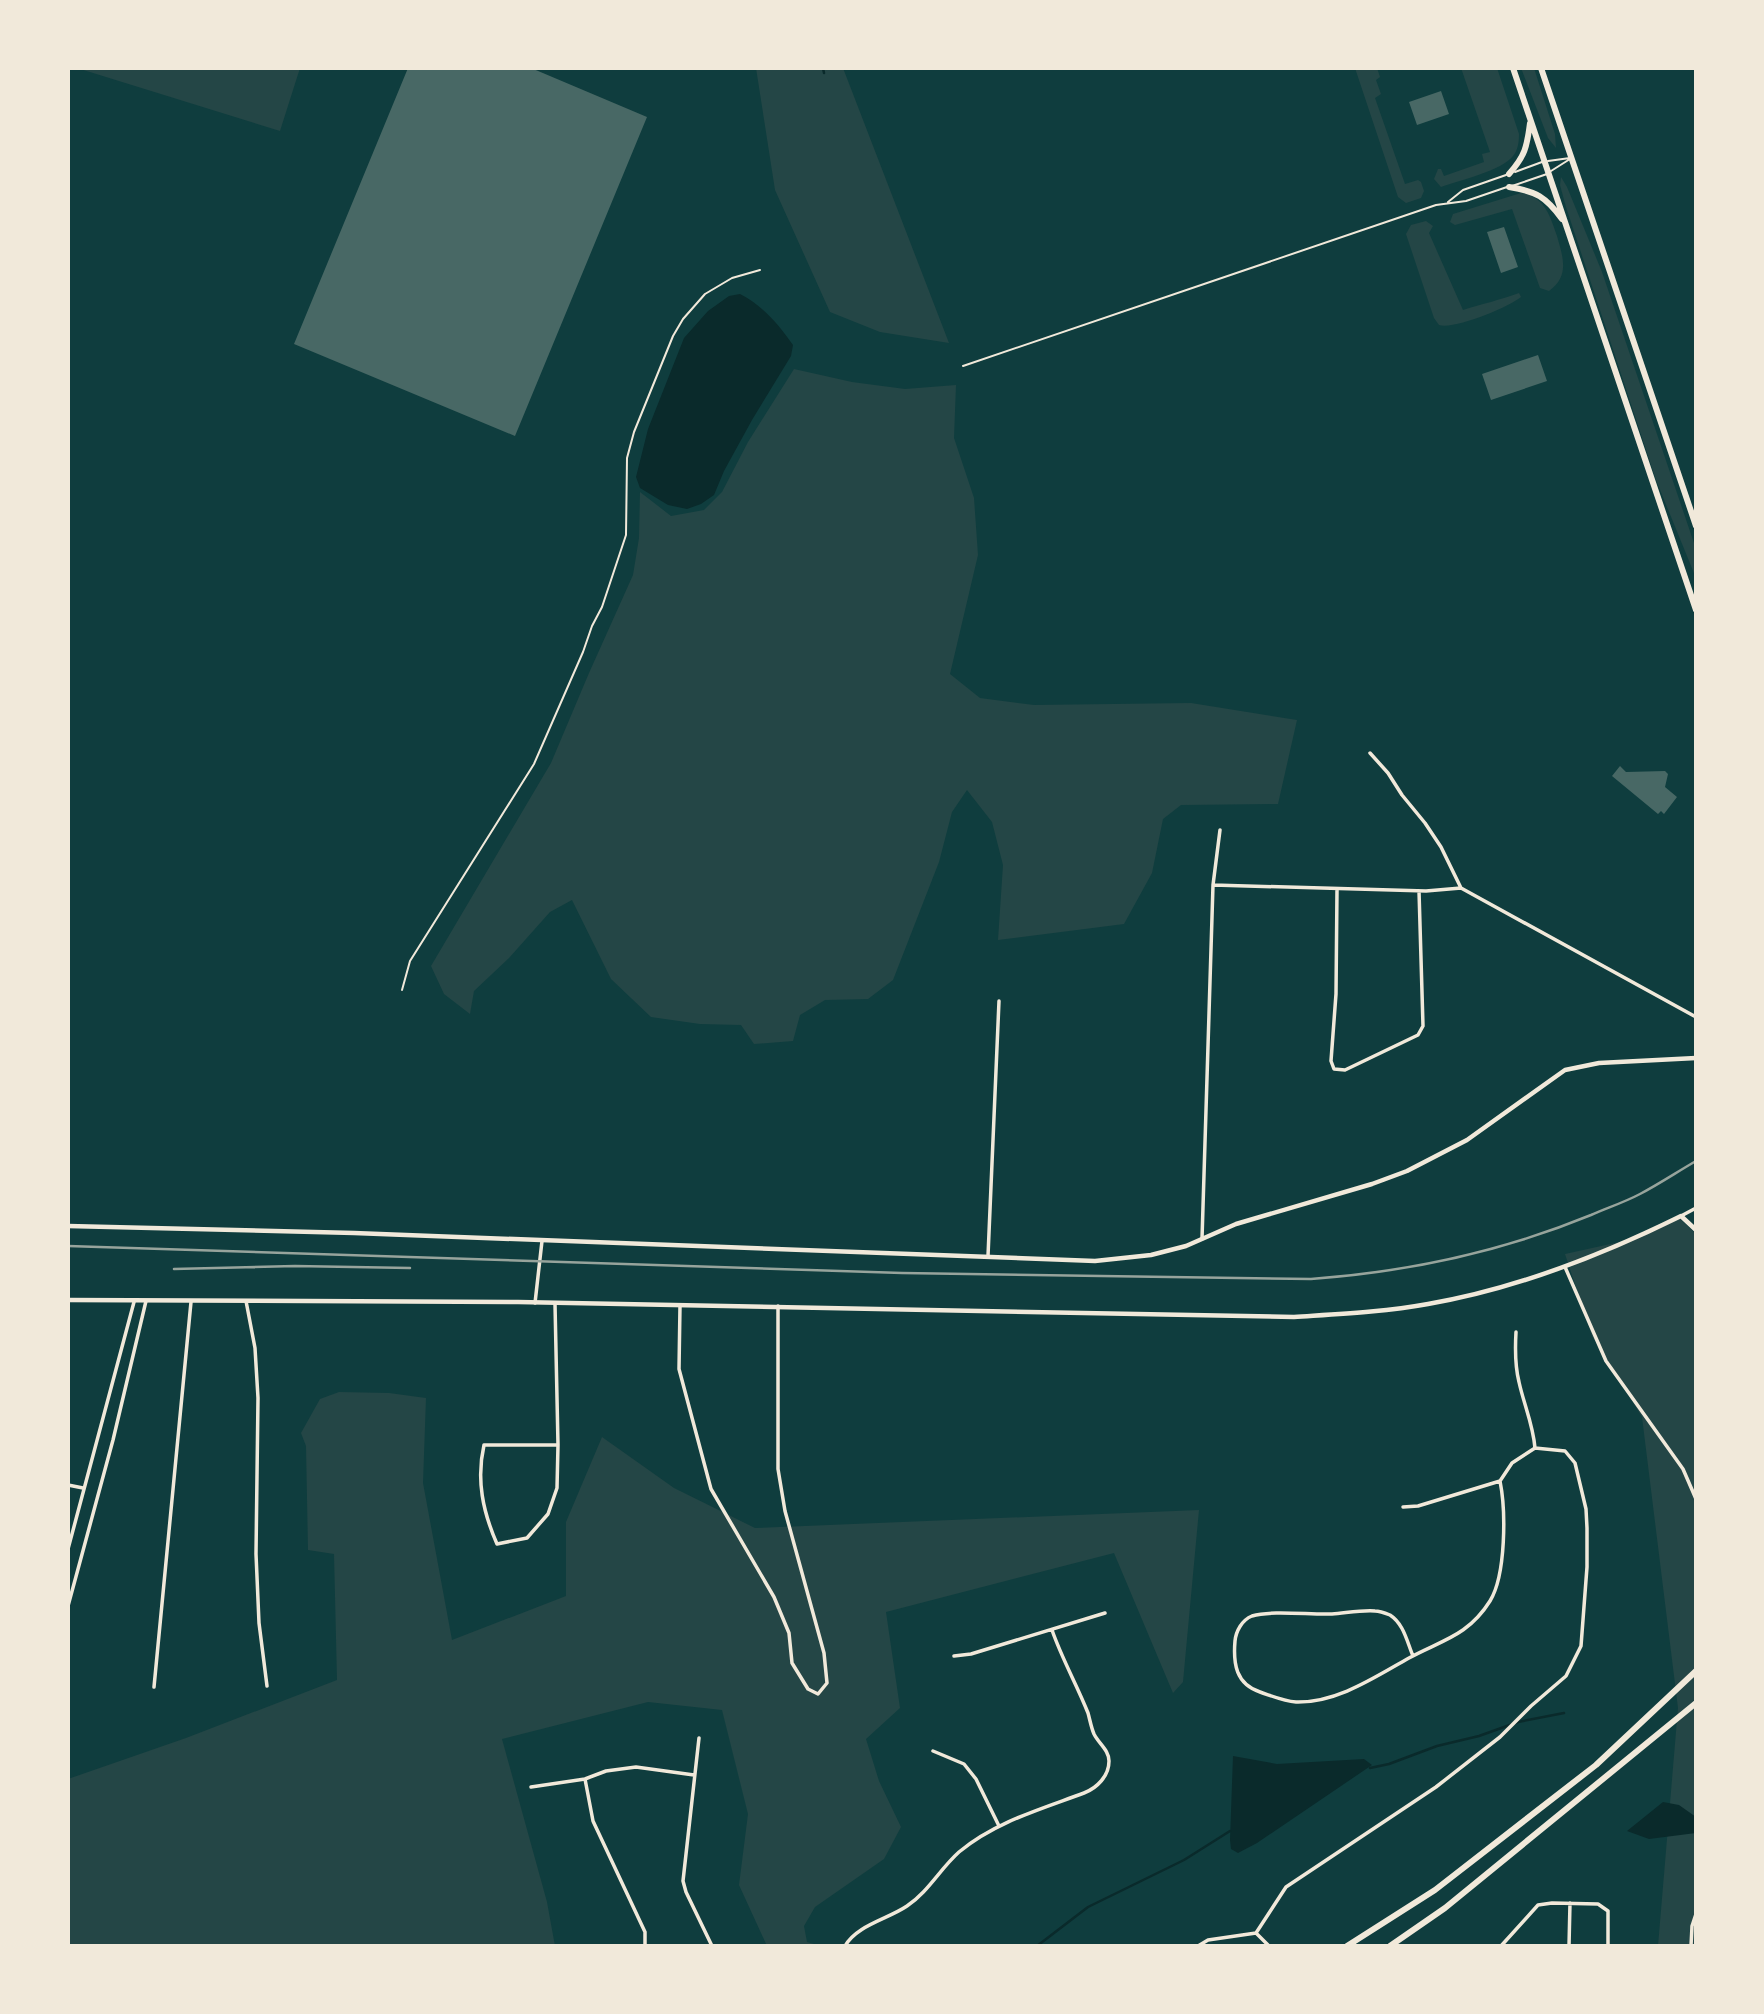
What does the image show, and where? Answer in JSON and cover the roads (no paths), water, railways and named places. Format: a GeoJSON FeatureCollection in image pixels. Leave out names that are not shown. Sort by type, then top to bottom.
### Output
{"type":"FeatureCollection","features":[{"type":"Feature","properties":{"kind":"main road"},"geometry":{"type":"LineString","coordinates":[[1513,68],[1695,607]]}},
{"type":"Feature","properties":{"kind":"main road"},"geometry":{"type":"LineString","coordinates":[[1541,68],[1696,526]]}},
{"type":"Feature","properties":{"kind":"main road"},"geometry":{"type":"LineString","coordinates":[[1509,174],[1522,160],[1531,122]]}},
{"type":"Feature","properties":{"kind":"main road"},"geometry":{"type":"LineString","coordinates":[[1509,187],[1538,193],[1552,205],[1565,223]]}},
{"type":"Feature","properties":{"kind":"main road"},"geometry":{"type":"LineString","coordinates":[[1347,1946],[1435,1890],[1596,1765],[1696,1671]]}},
{"type":"Feature","properties":{"kind":"main road"},"geometry":{"type":"LineString","coordinates":[[1390,1946],[1445,1908],[1696,1703]]}},
{"type":"Feature","properties":{"kind":"street"},"geometry":{"type":"LineString","coordinates":[[1370,753],[1425,823],[1441,847],[1461,888]]}},
{"type":"Feature","properties":{"kind":"street"},"geometry":{"type":"LineString","coordinates":[[1202,1239],[1213,885],[1220,830]]}},
{"type":"Feature","properties":{"kind":"street"},"geometry":{"type":"LineString","coordinates":[[1213,885],[1419,891],[1461,888],[1696,1017]]}},
{"type":"Feature","properties":{"kind":"street"},"geometry":{"type":"LineString","coordinates":[[1337,890],[1336,994],[1331,1061],[1334,1069],[1345,1070],[1418,1035],[1423,1026],[1419,891]]}},
{"type":"Feature","properties":{"kind":"street"},"geometry":{"type":"LineString","coordinates":[[988,1256],[999,1001]]}},
{"type":"Feature","properties":{"kind":"street"},"geometry":{"type":"LineString","coordinates":[[68,1226],[354,1233],[1095,1261],[1151,1255],[1202,1239],[1236,1224],[1325,1199],[1407,1171],[1466,1140],[1564,1070],[1599,1063],[1696,1058]]}},
{"type":"Feature","properties":{"kind":"street"},"geometry":{"type":"LineString","coordinates":[[68,1300],[778,1306],[1294,1317],[1430,1304],[1507,1284],[1565,1267],[1621,1246],[1696,1208]]}},
{"type":"Feature","properties":{"kind":"street"},"geometry":{"type":"LineString","coordinates":[[1681,1216],[1696,1230]]}},
{"type":"Feature","properties":{"kind":"street"},"geometry":{"type":"LineString","coordinates":[[536,1303],[542,1241]]}},
{"type":"Feature","properties":{"kind":"street"},"geometry":{"type":"LineString","coordinates":[[1565,1267],[1606,1361],[1683,1469],[1696,1499]]}},
{"type":"Feature","properties":{"kind":"street"},"geometry":{"type":"LineString","coordinates":[[68,1606],[113,1440],[146,1301]]}},
{"type":"Feature","properties":{"kind":"street"},"geometry":{"type":"LineString","coordinates":[[246,1301],[255,1348],[258,1398],[256,1553],[259,1623],[267,1686]]}},
{"type":"Feature","properties":{"kind":"street"},"geometry":{"type":"LineString","coordinates":[[68,1549],[134,1302]]}},
{"type":"Feature","properties":{"kind":"street"},"geometry":{"type":"LineString","coordinates":[[154,1686],[191,1302]]}},
{"type":"Feature","properties":{"kind":"street"},"geometry":{"type":"LineString","coordinates":[[555,1304],[558,1444],[557,1488],[548,1514],[527,1538],[496,1544],[484,1516],[481,1493],[480,1463],[484,1445],[558,1444]]}},
{"type":"Feature","properties":{"kind":"street"},"geometry":{"type":"LineString","coordinates":[[680,1306],[679,1369],[711,1489],[774,1597],[789,1633],[792,1663],[808,1689],[818,1694],[827,1683],[824,1653],[785,1511],[778,1469],[778,1306]]}},
{"type":"Feature","properties":{"kind":"street"},"geometry":{"type":"LineString","coordinates":[[1516,1332],[1518,1381],[1531,1421],[1535,1448]]}},
{"type":"Feature","properties":{"kind":"street"},"geometry":{"type":"LineString","coordinates":[[1198,1946],[1208,1940],[1256,1933],[1286,1887],[1436,1787],[1500,1737],[1566,1676],[1581,1646],[1587,1567],[1586,1509],[1575,1463],[1565,1451],[1535,1448],[1512,1463],[1500,1481],[1418,1506],[1403,1507]]}},
{"type":"Feature","properties":{"kind":"street"},"geometry":{"type":"LineString","coordinates":[[1412,1656],[1397,1621],[1381,1611],[1372,1610],[1254,1616],[1242,1623],[1235,1638],[1236,1672],[1245,1685],[1270,1696],[1295,1702],[1344,1692],[1412,1656],[1454,1638],[1474,1623],[1490,1600],[1499,1580],[1504,1501],[1500,1481]]}},
{"type":"Feature","properties":{"kind":"street"},"geometry":{"type":"LineString","coordinates":[[68,1485],[83,1488]]}},
{"type":"Feature","properties":{"kind":"street"},"geometry":{"type":"LineString","coordinates":[[954,1656],[971,1654],[1105,1613]]}},
{"type":"Feature","properties":{"kind":"street"},"geometry":{"type":"LineString","coordinates":[[845,1946],[856,1934],[919,1897],[957,1854],[999,1826],[1090,1790],[1104,1777],[1109,1766],[1109,1754],[1095,1735],[1052,1630]]}},
{"type":"Feature","properties":{"kind":"street"},"geometry":{"type":"LineString","coordinates":[[699,1738],[683,1881],[685,1892],[712,1946]]}},
{"type":"Feature","properties":{"kind":"street"},"geometry":{"type":"LineString","coordinates":[[933,1751],[964,1764],[976,1779],[999,1826]]}},
{"type":"Feature","properties":{"kind":"street"},"geometry":{"type":"LineString","coordinates":[[531,1787],[585,1779],[606,1771],[636,1767],[695,1775]]}},
{"type":"Feature","properties":{"kind":"street"},"geometry":{"type":"LineString","coordinates":[[585,1779],[593,1821],[645,1932],[645,1946]]}},
{"type":"Feature","properties":{"kind":"street"},"geometry":{"type":"LineString","coordinates":[[1501,1946],[1538,1905],[1570,1903],[1598,1904],[1608,1910],[1608,1946]]}},
{"type":"Feature","properties":{"kind":"street"},"geometry":{"type":"LineString","coordinates":[[1569,1946],[1570,1903]]}},
{"type":"Feature","properties":{"kind":"street"},"geometry":{"type":"LineString","coordinates":[[1691,1946],[1696,1914]]}},
{"type":"Feature","properties":{"kind":"street"},"geometry":{"type":"LineString","coordinates":[[1256,1933],[1269,1946]]}},
{"type":"Feature","properties":{"kind":"lane"},"geometry":{"type":"LineString","coordinates":[[1448,202],[1463,190],[1543,162],[1571,158]]}},
{"type":"Feature","properties":{"kind":"lane"},"geometry":{"type":"LineString","coordinates":[[963,366],[1448,202],[1466,201],[1509,187],[1548,173],[1571,158]]}},
{"type":"Feature","properties":{"kind":"lane"},"geometry":{"type":"LineString","coordinates":[[402,990],[410,961],[534,764],[602,607],[626,535],[627,458],[634,432],[673,336],[705,294],[732,278],[760,270]]}},
{"type":"Feature","properties":{"kind":"waterway"},"geometry":{"type":"LineString","coordinates":[[823,68],[824,73]]}},
{"type":"Feature","properties":{"kind":"waterway"},"geometry":{"type":"LineString","coordinates":[[1370,1768],[1518,1722],[1564,1713]]}},
{"type":"Feature","properties":{"kind":"waterway"},"geometry":{"type":"LineString","coordinates":[[1037,1946],[1088,1907],[1184,1860],[1230,1831]]}},
{"type":"Feature","properties":{"kind":"railway"},"geometry":{"type":"LineString","coordinates":[[68,1246],[902,1273],[1311,1279],[1418,1265],[1523,1240],[1628,1200],[1696,1161]]}},
{"type":"Feature","properties":{"kind":"railway"},"geometry":{"type":"LineString","coordinates":[[174,1269],[295,1266],[410,1268]]}}]}
